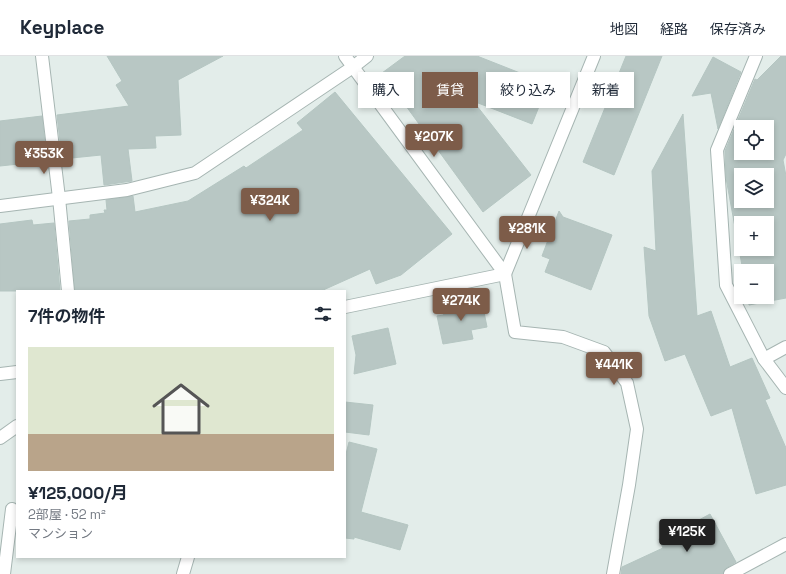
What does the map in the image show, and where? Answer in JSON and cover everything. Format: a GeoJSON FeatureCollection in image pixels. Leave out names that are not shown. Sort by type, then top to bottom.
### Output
{"type":"FeatureCollection","features":[{"type":"Feature","properties":{"kind":"street"},"geometry":{"type":"LineString","coordinates":[[42,56],[59,198],[68,290]]}},
{"type":"Feature","properties":{"kind":"street"},"geometry":{"type":"LineString","coordinates":[[345,56],[504,274],[515,332],[563,337],[604,352],[627,383],[637,428],[613,574]]}},
{"type":"Feature","properties":{"kind":"street"},"geometry":{"type":"LineString","coordinates":[[0,206],[127,190],[195,173],[354,67],[368,56]]}},
{"type":"Feature","properties":{"kind":"street"},"geometry":{"type":"LineString","coordinates":[[504,274],[594,56]]}},
{"type":"Feature","properties":{"kind":"street"},"geometry":{"type":"LineString","coordinates":[[756,56],[717,150],[726,284],[764,359],[786,388]]}},
{"type":"Feature","properties":{"kind":"street"},"geometry":{"type":"LineString","coordinates":[[346,307],[504,274]]}},
{"type":"Feature","properties":{"kind":"street"},"geometry":{"type":"LineString","coordinates":[[764,359],[786,347]]}},
{"type":"Feature","properties":{"kind":"street"},"geometry":{"type":"LineString","coordinates":[[0,374],[16,372]]}},
{"type":"Feature","properties":{"kind":"street"},"geometry":{"type":"LineString","coordinates":[[0,438],[16,427]]}},
{"type":"Feature","properties":{"kind":"street"},"geometry":{"type":"LineString","coordinates":[[4,574],[10,509]]}},
{"type":"Feature","properties":{"kind":"street"},"geometry":{"type":"LineString","coordinates":[[730,574],[786,544]]}},
{"type":"Feature","properties":{"kind":"street"},"geometry":{"type":"LineString","coordinates":[[183,574],[188,558]]}},
{"type":"Feature","properties":{"kind":"building"},"geometry":{"type":"Polygon","coordinates":[[[107,56],[223,56],[178,80],[181,135],[155,136],[156,148],[128,149],[132,181],[104,185],[101,155],[62,159],[57,115],[129,106],[116,85],[122,81],[107,56]]]}},
{"type":"Feature","properties":{"kind":"building"},"geometry":{"type":"Polygon","coordinates":[[[405,56],[477,56],[518,72],[486,72],[486,106],[478,103],[478,72],[422,72],[422,108],[478,107],[531,175],[483,212],[407,108],[414,108],[414,72],[383,72],[405,56]]]}},
{"type":"Feature","properties":{"kind":"building"},"geometry":{"type":"Polygon","coordinates":[[[626,56],[662,56],[614,175],[583,162],[605,108],[634,108],[634,72],[620,72],[626,56]]]}},
{"type":"Feature","properties":{"kind":"building"},"geometry":{"type":"Polygon","coordinates":[[[781,56],[786,56],[786,154],[783,160],[786,176],[786,298],[774,300],[774,264],[742,264],[740,256],[774,256],[774,216],[734,216],[734,222],[726,178],[725,151],[734,129],[734,160],[774,160],[774,120],[738,120],[755,79],[757,80],[781,56]]]}},
{"type":"Feature","properties":{"kind":"building"},"geometry":{"type":"Polygon","coordinates":[[[713,57],[741,72],[718,129],[711,93],[692,96],[713,57]]]}},
{"type":"Feature","properties":{"kind":"building"},"geometry":{"type":"Polygon","coordinates":[[[335,92],[452,234],[401,275],[376,284],[370,269],[323,290],[75,290],[69,221],[90,219],[90,215],[105,213],[104,210],[107,210],[106,200],[133,196],[135,212],[188,201],[244,166],[246,168],[303,130],[297,123],[335,92]]]}},
{"type":"Feature","properties":{"kind":"building"},"geometry":{"type":"Polygon","coordinates":[[[491,108],[538,108],[532,124],[491,108]]]}},
{"type":"Feature","properties":{"kind":"building"},"geometry":{"type":"Polygon","coordinates":[[[683,114],[697,316],[711,311],[730,367],[752,358],[770,398],[765,400],[786,448],[786,485],[756,494],[732,408],[711,416],[685,354],[665,361],[649,316],[644,247],[656,251],[652,171],[683,114]]]}},
{"type":"Feature","properties":{"kind":"building"},"geometry":{"type":"Polygon","coordinates":[[[42,116],[47,161],[0,166],[0,121],[42,116]]]}},
{"type":"Feature","properties":{"kind":"building"},"geometry":{"type":"Polygon","coordinates":[[[559,211],[563,217],[612,235],[591,290],[545,272],[550,259],[542,256],[559,211]]]}},
{"type":"Feature","properties":{"kind":"building"},"geometry":{"type":"Polygon","coordinates":[[[32,220],[33,225],[54,223],[60,290],[0,291],[0,224],[32,220]]]}},
{"type":"Feature","properties":{"kind":"building"},"geometry":{"type":"Polygon","coordinates":[[[482,302],[487,327],[471,330],[473,339],[443,344],[437,316],[444,315],[441,310],[482,302]]]}},
{"type":"Feature","properties":{"kind":"building"},"geometry":{"type":"Polygon","coordinates":[[[388,328],[396,364],[354,374],[356,355],[352,336],[388,328]]]}},
{"type":"Feature","properties":{"kind":"building"},"geometry":{"type":"Polygon","coordinates":[[[346,402],[373,405],[369,435],[346,432],[346,402]]]}},
{"type":"Feature","properties":{"kind":"building"},"geometry":{"type":"Polygon","coordinates":[[[349,442],[377,449],[361,512],[408,525],[400,550],[354,537],[354,539],[346,538],[346,454],[349,442]]]}},
{"type":"Feature","properties":{"kind":"building"},"geometry":{"type":"Polygon","coordinates":[[[710,514],[736,562],[726,568],[723,574],[621,574],[622,567],[663,548],[659,539],[710,514]]]}}]}
